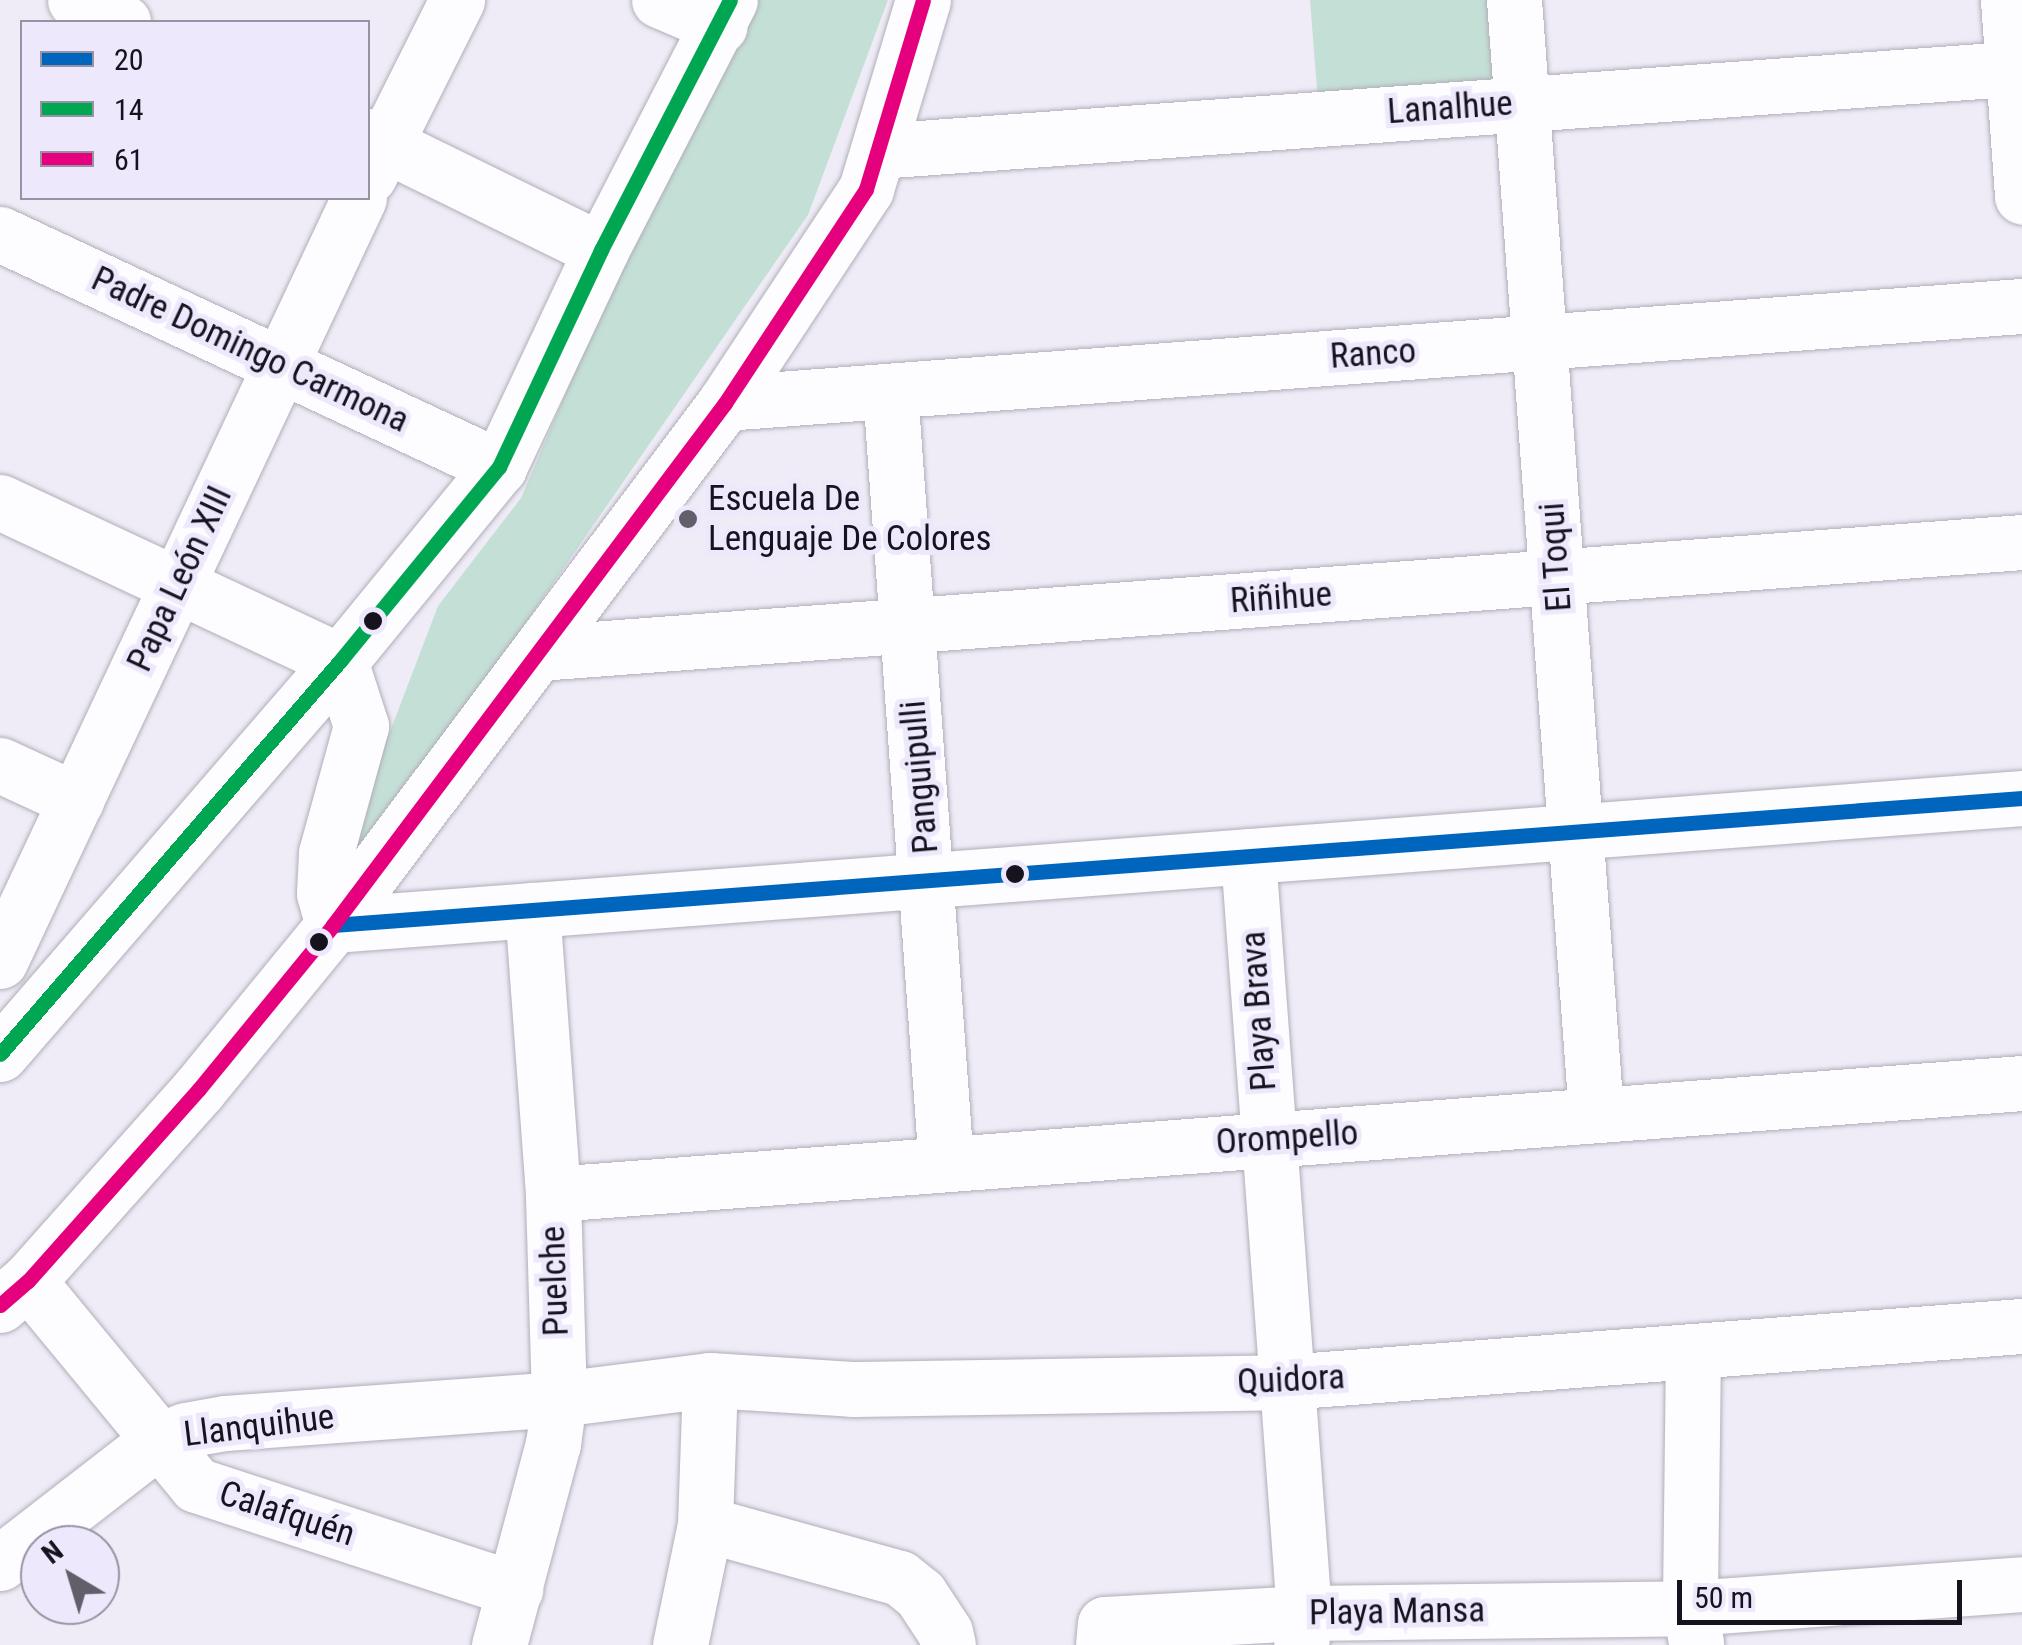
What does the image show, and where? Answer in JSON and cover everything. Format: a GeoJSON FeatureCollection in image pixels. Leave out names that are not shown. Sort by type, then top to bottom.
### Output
{"type":"FeatureCollection","features":[{"type":"Feature","properties":{"kind":"street"},"geometry":{"type":"LineString","coordinates":[[75,0],[119,20]]}},
{"type":"Feature","properties":{"kind":"street"},"geometry":{"type":"LineString","coordinates":[[457,0],[373,153],[601,250]]}},
{"type":"Feature","properties":{"kind":"street"},"geometry":{"type":"LineString","coordinates":[[3,1046],[340,661],[499,467],[601,250],[724,9],[659,0]]}},
{"type":"Feature","properties":{"kind":"street"},"geometry":{"type":"LineString","coordinates":[[14,1293],[199,1090],[333,925],[725,403],[866,189],[922,0]]}},
{"type":"Feature","properties":{"kind":"street","name":"El Toqui"},"geometry":{"type":"LineString","coordinates":[[1514,0],[1596,1115]]}},
{"type":"Feature","properties":{"kind":"street"},"geometry":{"type":"LineString","coordinates":[[2008,0],[2017,68],[2022,198]]}},
{"type":"Feature","properties":{"kind":"street","name":"Lanalhue"},"geometry":{"type":"LineString","coordinates":[[878,151],[2017,68]]}},
{"type":"Feature","properties":{"kind":"street","name":"Papa León XIII"},"geometry":{"type":"LineString","coordinates":[[0,961],[358,200]]}},
{"type":"Feature","properties":{"kind":"street","name":"Padre Domingo Carmona"},"geometry":{"type":"LineString","coordinates":[[0,234],[499,467]]}},
{"type":"Feature","properties":{"kind":"street","name":"Ranco"},"geometry":{"type":"LineString","coordinates":[[725,403],[2022,306]]}},
{"type":"Feature","properties":{"kind":"street","name":"Panguipulli"},"geometry":{"type":"LineString","coordinates":[[890,391],[946,1164]]}},
{"type":"Feature","properties":{"kind":"street"},"geometry":{"type":"LineString","coordinates":[[0,502],[340,661],[362,726],[326,853],[324,893],[333,925]]}},
{"type":"Feature","properties":{"kind":"street","name":"Riñihue"},"geometry":{"type":"LineString","coordinates":[[539,654],[2022,542]]}},
{"type":"Feature","properties":{"kind":"street"},"geometry":{"type":"LineString","coordinates":[[0,765],[76,800]]}},
{"type":"Feature","properties":{"kind":"street"},"geometry":{"type":"LineString","coordinates":[[333,925],[2022,798]]}},
{"type":"Feature","properties":{"kind":"street","name":"Playa Brava"},"geometry":{"type":"LineString","coordinates":[[1248,856],[1302,1629]]}},
{"type":"Feature","properties":{"kind":"street","name":"Puelche"},"geometry":{"type":"LineString","coordinates":[[499,1645],[553,1444],[559,1399],[553,1194],[532,910]]}},
{"type":"Feature","properties":{"kind":"street","name":"Orompello"},"geometry":{"type":"LineString","coordinates":[[553,1194],[2022,1083]]}},
{"type":"Feature","properties":{"kind":"street","name":"Calafquén"},"geometry":{"type":"LineString","coordinates":[[14,1293],[196,1485],[516,1589]]}},
{"type":"Feature","properties":{"kind":"street","name":"Quidora"},"geometry":{"type":"LineString","coordinates":[[559,1399],[710,1380],[852,1389],[1285,1382],[2022,1326]]}},
{"type":"Feature","properties":{"kind":"street"},"geometry":{"type":"LineString","coordinates":[[1693,1351],[1693,1627]]}},
{"type":"Feature","properties":{"kind":"street"},"geometry":{"type":"LineString","coordinates":[[680,1645],[705,1524],[710,1380]]}},
{"type":"Feature","properties":{"kind":"street","name":"Llanquihue"},"geometry":{"type":"LineString","coordinates":[[0,1563],[157,1441],[184,1430],[225,1423],[559,1399]]}},
{"type":"Feature","properties":{"kind":"street"},"geometry":{"type":"LineString","coordinates":[[705,1524],[900,1578],[920,1594],[945,1632],[948,1645]]}},
{"type":"Feature","properties":{"kind":"street","name":"Playa Mansa"},"geometry":{"type":"LineString","coordinates":[[1104,1634],[1693,1627],[2022,1584]]}},
{"type":"Feature","properties":{"kind":"green space"},"geometry":{"type":"Polygon","coordinates":[[[734,0],[888,0],[808,215],[356,868],[347,844],[438,606],[521,498],[734,0]]]}},
{"type":"Feature","properties":{"kind":"green space"},"geometry":{"type":"Polygon","coordinates":[[[1310,0],[1488,0],[1495,90],[1318,102],[1310,0]]]}},
{"type":"Feature","properties":{"kind":"transit line","name":"14"},"geometry":{"type":"LineString","coordinates":[[0,1054],[340,661],[499,467],[601,250],[730,0]]}},
{"type":"Feature","properties":{"kind":"transit line","name":"61"},"geometry":{"type":"LineString","coordinates":[[0,1305],[28,1281],[199,1089],[333,925],[725,403],[866,189],[923,0]]}},
{"type":"Feature","properties":{"kind":"transit line","name":"20"},"geometry":{"type":"LineString","coordinates":[[333,925],[2022,798]]}},
{"type":"Feature","properties":{"kind":"place","name":"Escuela De Lenguaje De Colores"},"geometry":{"type":"Point","coordinates":[688,519]}}]}
